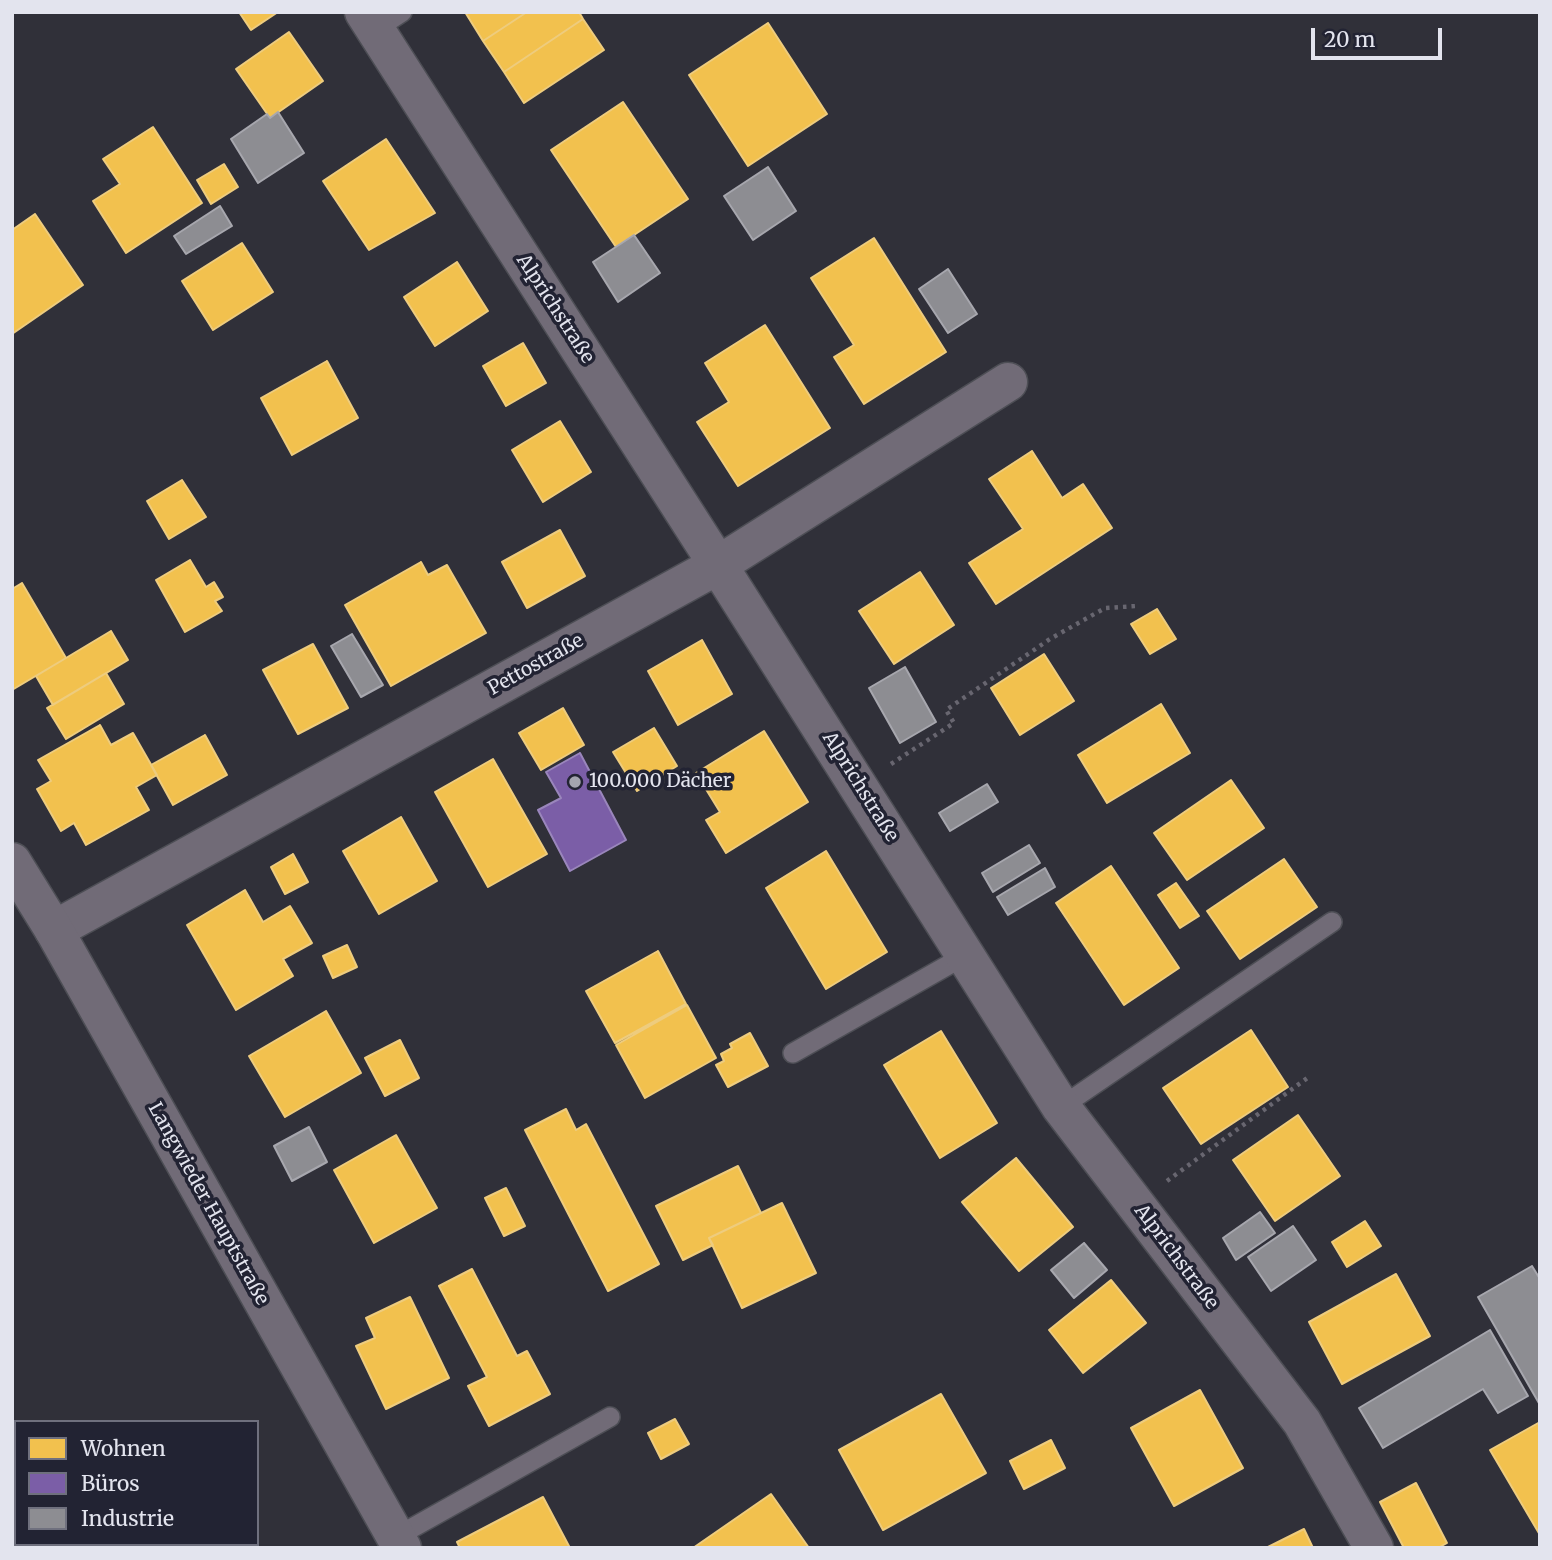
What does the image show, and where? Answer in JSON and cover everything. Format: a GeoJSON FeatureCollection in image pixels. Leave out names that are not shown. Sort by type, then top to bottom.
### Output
{"type":"FeatureCollection","features":[{"type":"Feature","properties":{"kind":"street","name":"Alprichstraße"},"geometry":{"type":"LineString","coordinates":[[381,18],[718,565],[1061,1107],[1302,1422],[1374,1548]]}},
{"type":"Feature","properties":{"kind":"street","name":"Pettostraße"},"geometry":{"type":"LineString","coordinates":[[54,930],[718,565],[1008,382]]}},
{"type":"Feature","properties":{"kind":"street","name":"Langwieder Hauptstraße"},"geometry":{"type":"LineString","coordinates":[[12,862],[54,930],[399,1542]]}},
{"type":"Feature","properties":{"kind":"lane"},"geometry":{"type":"LineString","coordinates":[[1061,1107],[1332,922]]}},
{"type":"Feature","properties":{"kind":"lane"},"geometry":{"type":"LineString","coordinates":[[793,1054],[966,955]]}},
{"type":"Feature","properties":{"kind":"lane"},"geometry":{"type":"LineString","coordinates":[[399,1542],[610,1417]]}},
{"type":"Feature","properties":{"kind":"path"},"geometry":{"type":"LineString","coordinates":[[858,785],[954,723],[946,710],[1050,639],[1105,608],[1137,606]]}},
{"type":"Feature","properties":{"kind":"path"},"geometry":{"type":"LineString","coordinates":[[1135,1204],[1310,1076]]}},
{"type":"Feature","properties":{"kind":"building: Wohnen"},"geometry":{"type":"Polygon","coordinates":[[[239,12],[278,12],[251,30],[239,12]]]}},
{"type":"Feature","properties":{"kind":"building: Wohnen"},"geometry":{"type":"Polygon","coordinates":[[[465,12],[527,12],[483,41],[465,12]]]}},
{"type":"Feature","properties":{"kind":"building: Wohnen"},"geometry":{"type":"Polygon","coordinates":[[[527,12],[579,12],[583,19],[504,72],[483,41],[527,12]]]}},
{"type":"Feature","properties":{"kind":"building: Wohnen"},"geometry":{"type":"Polygon","coordinates":[[[583,19],[604,50],[524,103],[504,72],[583,19]]]}},
{"type":"Feature","properties":{"kind":"building: Wohnen"},"geometry":{"type":"Polygon","coordinates":[[[768,23],[827,114],[748,166],[689,75],[768,23]]]}},
{"type":"Feature","properties":{"kind":"building: Wohnen"},"geometry":{"type":"Polygon","coordinates":[[[289,32],[323,81],[270,118],[236,69],[289,32]]]}},
{"type":"Feature","properties":{"kind":"building: Wohnen"},"geometry":{"type":"Polygon","coordinates":[[[623,102],[688,199],[616,247],[551,150],[623,102]]]}},
{"type":"Feature","properties":{"kind":"building: Wohnen"},"geometry":{"type":"Polygon","coordinates":[[[153,127],[202,203],[126,253],[93,201],[120,184],[103,159],[153,127]]]}},
{"type":"Feature","properties":{"kind":"building: Wohnen"},"geometry":{"type":"Polygon","coordinates":[[[386,139],[435,213],[369,250],[323,181],[386,139]]]}},
{"type":"Feature","properties":{"kind":"building: Wohnen"},"geometry":{"type":"Polygon","coordinates":[[[224,164],[238,187],[211,204],[197,180],[224,164]]]}},
{"type":"Feature","properties":{"kind":"building: Wohnen"},"geometry":{"type":"Polygon","coordinates":[[[35,214],[83,285],[12,334],[12,230],[35,214]]]}},
{"type":"Feature","properties":{"kind":"building: Wohnen"},"geometry":{"type":"Polygon","coordinates":[[[874,238],[946,352],[864,404],[834,357],[854,345],[811,278],[874,238]]]}},
{"type":"Feature","properties":{"kind":"building: Wohnen"},"geometry":{"type":"Polygon","coordinates":[[[242,243],[273,292],[213,330],[182,281],[242,243]]]}},
{"type":"Feature","properties":{"kind":"building: Wohnen"},"geometry":{"type":"Polygon","coordinates":[[[457,262],[488,311],[435,346],[404,297],[457,262]]]}},
{"type":"Feature","properties":{"kind":"building: Wohnen"},"geometry":{"type":"Polygon","coordinates":[[[765,325],[830,428],[738,486],[697,422],[729,402],[705,363],[765,325]]]}},
{"type":"Feature","properties":{"kind":"building: Wohnen"},"geometry":{"type":"Polygon","coordinates":[[[523,343],[546,383],[506,406],[483,366],[523,343]]]}},
{"type":"Feature","properties":{"kind":"building: Wohnen"},"geometry":{"type":"Polygon","coordinates":[[[327,361],[358,418],[292,455],[261,398],[327,361]]]}},
{"type":"Feature","properties":{"kind":"building: Wohnen"},"geometry":{"type":"Polygon","coordinates":[[[560,421],[591,472],[543,502],[512,450],[560,421]]]}},
{"type":"Feature","properties":{"kind":"building: Wohnen"},"geometry":{"type":"Polygon","coordinates":[[[1032,451],[1062,498],[1083,484],[1112,528],[996,604],[969,563],[1023,529],[989,479],[1032,451]]]}},
{"type":"Feature","properties":{"kind":"building: Wohnen"},"geometry":{"type":"Polygon","coordinates":[[[182,480],[206,517],[169,539],[147,501],[182,480]]]}},
{"type":"Feature","properties":{"kind":"building: Wohnen"},"geometry":{"type":"Polygon","coordinates":[[[560,530],[585,576],[527,608],[502,562],[560,530]]]}},
{"type":"Feature","properties":{"kind":"building: Wohnen"},"geometry":{"type":"Polygon","coordinates":[[[190,560],[206,587],[214,582],[223,597],[215,601],[222,611],[185,632],[156,580],[190,560]]]}},
{"type":"Feature","properties":{"kind":"building: Wohnen"},"geometry":{"type":"Polygon","coordinates":[[[421,562],[428,575],[447,565],[486,633],[391,686],[345,605],[421,562]]]}},
{"type":"Feature","properties":{"kind":"building: Wohnen"},"geometry":{"type":"Polygon","coordinates":[[[920,572],[954,625],[894,664],[859,611],[920,572]]]}},
{"type":"Feature","properties":{"kind":"building: Wohnen"},"geometry":{"type":"Polygon","coordinates":[[[22,583],[66,658],[12,690],[12,589],[22,583]]]}},
{"type":"Feature","properties":{"kind":"building: Wohnen"},"geometry":{"type":"Polygon","coordinates":[[[1157,609],[1176,639],[1150,654],[1131,624],[1157,609]]]}},
{"type":"Feature","properties":{"kind":"building: Wohnen"},"geometry":{"type":"Polygon","coordinates":[[[111,631],[128,660],[53,705],[36,676],[111,631]]]}},
{"type":"Feature","properties":{"kind":"building: Wohnen"},"geometry":{"type":"Polygon","coordinates":[[[702,640],[732,694],[678,725],[648,671],[702,640]]]}},
{"type":"Feature","properties":{"kind":"building: Wohnen"},"geometry":{"type":"Polygon","coordinates":[[[313,644],[348,708],[298,734],[263,670],[313,644]]]}},
{"type":"Feature","properties":{"kind":"building: Wohnen"},"geometry":{"type":"Polygon","coordinates":[[[1044,654],[1074,701],[1020,735],[991,688],[1044,654]]]}},
{"type":"Feature","properties":{"kind":"building: Wohnen"},"geometry":{"type":"Polygon","coordinates":[[[106,673],[124,704],[66,739],[47,708],[106,673]]]}},
{"type":"Feature","properties":{"kind":"building: Wohnen"},"geometry":{"type":"Polygon","coordinates":[[[1161,704],[1190,753],[1107,803],[1078,755],[1161,704]]]}},
{"type":"Feature","properties":{"kind":"building: Wohnen"},"geometry":{"type":"Polygon","coordinates":[[[563,708],[584,745],[541,770],[519,733],[563,708]]]}},
{"type":"Feature","properties":{"kind":"building: Wohnen"},"geometry":{"type":"Polygon","coordinates":[[[100,725],[111,745],[133,733],[157,775],[136,787],[149,810],[86,845],[74,823],[61,831],[37,789],[51,781],[38,760],[100,725]]]}},
{"type":"Feature","properties":{"kind":"building: Wohnen"},"geometry":{"type":"Polygon","coordinates":[[[654,728],[677,766],[637,791],[613,752],[654,728]]]}},
{"type":"Feature","properties":{"kind":"building: Wohnen"},"geometry":{"type":"Polygon","coordinates":[[[764,731],[808,802],[726,853],[706,820],[720,812],[696,773],[764,731]]]}},
{"type":"Feature","properties":{"kind":"building: Wohnen"},"geometry":{"type":"Polygon","coordinates":[[[205,735],[227,775],[173,805],[151,765],[205,735]]]}},
{"type":"Feature","properties":{"kind":"building: Wohnen"},"geometry":{"type":"Polygon","coordinates":[[[493,759],[547,854],[488,887],[435,792],[493,759]]]}},
{"type":"Feature","properties":{"kind":"building: Wohnen"},"geometry":{"type":"Polygon","coordinates":[[[1231,780],[1264,828],[1187,880],[1154,833],[1231,780]]]}},
{"type":"Feature","properties":{"kind":"building: Wohnen"},"geometry":{"type":"Polygon","coordinates":[[[401,817],[437,881],[379,914],[343,851],[401,817]]]}},
{"type":"Feature","properties":{"kind":"building: Wohnen"},"geometry":{"type":"Polygon","coordinates":[[[826,851],[887,952],[826,989],[766,888],[826,851]]]}},
{"type":"Feature","properties":{"kind":"building: Wohnen"},"geometry":{"type":"Polygon","coordinates":[[[293,854],[308,882],[285,894],[271,867],[293,854]]]}},
{"type":"Feature","properties":{"kind":"building: Wohnen"},"geometry":{"type":"Polygon","coordinates":[[[1284,859],[1317,907],[1240,959],[1207,911],[1284,859]]]}},
{"type":"Feature","properties":{"kind":"building: Wohnen"},"geometry":{"type":"Polygon","coordinates":[[[1111,866],[1179,968],[1124,1005],[1056,903],[1111,866]]]}},
{"type":"Feature","properties":{"kind":"building: Wohnen"},"geometry":{"type":"Polygon","coordinates":[[[1176,883],[1199,916],[1180,928],[1158,895],[1176,883]]]}},
{"type":"Feature","properties":{"kind":"building: Wohnen"},"geometry":{"type":"Polygon","coordinates":[[[245,890],[263,922],[290,906],[312,943],[283,959],[293,976],[236,1010],[187,925],[245,890]]]}},
{"type":"Feature","properties":{"kind":"building: Wohnen"},"geometry":{"type":"Polygon","coordinates":[[[347,945],[357,967],[333,978],[323,956],[347,945]]]}},
{"type":"Feature","properties":{"kind":"building: Wohnen"},"geometry":{"type":"Polygon","coordinates":[[[658,951],[686,1004],[615,1043],[586,991],[658,951]]]}},
{"type":"Feature","properties":{"kind":"building: Wohnen"},"geometry":{"type":"Polygon","coordinates":[[[687,1005],[716,1058],[645,1098],[616,1045],[687,1005]]]}},
{"type":"Feature","properties":{"kind":"building: Wohnen"},"geometry":{"type":"Polygon","coordinates":[[[326,1011],[361,1073],[285,1117],[249,1056],[326,1011]]]}},
{"type":"Feature","properties":{"kind":"building: Wohnen"},"geometry":{"type":"Polygon","coordinates":[[[1251,1030],[1288,1087],[1201,1144],[1163,1088],[1251,1030]]]}},
{"type":"Feature","properties":{"kind":"building: Wohnen"},"geometry":{"type":"Polygon","coordinates":[[[941,1031],[997,1123],[940,1158],[884,1065],[941,1031]]]}},
{"type":"Feature","properties":{"kind":"building: Wohnen"},"geometry":{"type":"Polygon","coordinates":[[[750,1033],[768,1066],[728,1087],[716,1065],[724,1061],[721,1054],[732,1048],[730,1044],[750,1033]]]}},
{"type":"Feature","properties":{"kind":"building: Wohnen"},"geometry":{"type":"Polygon","coordinates":[[[400,1040],[419,1078],[385,1096],[365,1058],[400,1040]]]}},
{"type":"Feature","properties":{"kind":"building: Wohnen"},"geometry":{"type":"Polygon","coordinates":[[[566,1109],[576,1130],[586,1124],[659,1264],[608,1291],[525,1130],[566,1109]]]}},
{"type":"Feature","properties":{"kind":"building: Wohnen"},"geometry":{"type":"Polygon","coordinates":[[[1298,1115],[1340,1176],[1275,1221],[1233,1160],[1298,1115]]]}},
{"type":"Feature","properties":{"kind":"building: Wohnen"},"geometry":{"type":"Polygon","coordinates":[[[396,1135],[437,1208],[374,1243],[334,1170],[396,1135]]]}},
{"type":"Feature","properties":{"kind":"building: Wohnen"},"geometry":{"type":"Polygon","coordinates":[[[1016,1158],[1073,1227],[1019,1271],[962,1202],[1016,1158]]]}},
{"type":"Feature","properties":{"kind":"building: Wohnen"},"geometry":{"type":"Polygon","coordinates":[[[738,1166],[761,1213],[709,1238],[713,1245],[683,1260],[656,1206],[738,1166]]]}},
{"type":"Feature","properties":{"kind":"building: Wohnen"},"geometry":{"type":"Polygon","coordinates":[[[506,1188],[525,1226],[504,1236],[485,1198],[506,1188]]]}},
{"type":"Feature","properties":{"kind":"building: Wohnen"},"geometry":{"type":"Polygon","coordinates":[[[782,1203],[816,1273],[742,1308],[709,1238],[782,1203]]]}},
{"type":"Feature","properties":{"kind":"building: Wohnen"},"geometry":{"type":"Polygon","coordinates":[[[1365,1221],[1381,1246],[1347,1267],[1332,1242],[1365,1221]]]}},
{"type":"Feature","properties":{"kind":"building: Wohnen"},"geometry":{"type":"Polygon","coordinates":[[[472,1269],[517,1356],[527,1351],[550,1394],[489,1426],[468,1386],[487,1377],[439,1286],[472,1269]]]}},
{"type":"Feature","properties":{"kind":"building: Wohnen"},"geometry":{"type":"Polygon","coordinates":[[[1396,1274],[1430,1336],[1342,1384],[1309,1322],[1396,1274]]]}},
{"type":"Feature","properties":{"kind":"building: Wohnen"},"geometry":{"type":"Polygon","coordinates":[[[1111,1280],[1146,1323],[1083,1373],[1049,1330],[1111,1280]]]}},
{"type":"Feature","properties":{"kind":"building: Wohnen"},"geometry":{"type":"Polygon","coordinates":[[[410,1297],[449,1378],[386,1409],[356,1346],[375,1338],[366,1318],[410,1297]]]}},
{"type":"Feature","properties":{"kind":"building: Wohnen"},"geometry":{"type":"Polygon","coordinates":[[[1200,1390],[1243,1468],[1174,1506],[1131,1428],[1200,1390]]]}},
{"type":"Feature","properties":{"kind":"building: Wohnen"},"geometry":{"type":"Polygon","coordinates":[[[941,1394],[986,1473],[883,1530],[839,1450],[941,1394]]]}},
{"type":"Feature","properties":{"kind":"building: Wohnen"},"geometry":{"type":"Polygon","coordinates":[[[675,1419],[689,1444],[661,1459],[648,1433],[675,1419]]]}},
{"type":"Feature","properties":{"kind":"building: Wohnen"},"geometry":{"type":"Polygon","coordinates":[[[1540,1422],[1540,1535],[1490,1450],[1540,1422]]]}},
{"type":"Feature","properties":{"kind":"building: Wohnen"},"geometry":{"type":"Polygon","coordinates":[[[1051,1440],[1065,1468],[1024,1489],[1010,1461],[1051,1440]]]}},
{"type":"Feature","properties":{"kind":"building: Wohnen"},"geometry":{"type":"Polygon","coordinates":[[[1416,1483],[1447,1543],[1438,1548],[1404,1548],[1380,1502],[1416,1483]]]}},
{"type":"Feature","properties":{"kind":"building: Wohnen"},"geometry":{"type":"Polygon","coordinates":[[[771,1494],[809,1548],[693,1548],[771,1494]]]}},
{"type":"Feature","properties":{"kind":"building: Wohnen"},"geometry":{"type":"Polygon","coordinates":[[[543,1497],[570,1548],[460,1548],[457,1542],[543,1497]]]}},
{"type":"Feature","properties":{"kind":"building: Wohnen"},"geometry":{"type":"Polygon","coordinates":[[[1304,1529],[1313,1548],[1266,1548],[1304,1529]]]}},
{"type":"Feature","properties":{"kind":"building: Büros"},"geometry":{"type":"Polygon","coordinates":[[[580,753],[626,840],[570,871],[538,810],[561,798],[546,772],[580,753]]]}},
{"type":"Feature","properties":{"kind":"building: Industrie"},"geometry":{"type":"Polygon","coordinates":[[[278,112],[304,153],[258,183],[231,139],[267,114],[270,118],[278,112]]]}},
{"type":"Feature","properties":{"kind":"building: Industrie"},"geometry":{"type":"Polygon","coordinates":[[[768,167],[796,211],[753,240],[724,196],[768,167]]]}},
{"type":"Feature","properties":{"kind":"building: Industrie"},"geometry":{"type":"Polygon","coordinates":[[[220,206],[232,226],[186,254],[174,236],[220,206]]]}},
{"type":"Feature","properties":{"kind":"building: Industrie"},"geometry":{"type":"Polygon","coordinates":[[[634,235],[660,273],[618,302],[593,262],[634,235]]]}},
{"type":"Feature","properties":{"kind":"building: Industrie"},"geometry":{"type":"Polygon","coordinates":[[[948,269],[977,314],[948,333],[919,289],[948,269]]]}},
{"type":"Feature","properties":{"kind":"building: Industrie"},"geometry":{"type":"Polygon","coordinates":[[[352,634],[383,685],[361,697],[331,646],[352,634]]]}},
{"type":"Feature","properties":{"kind":"building: Industrie"},"geometry":{"type":"Polygon","coordinates":[[[905,667],[936,722],[900,743],[869,688],[905,667]]]}},
{"type":"Feature","properties":{"kind":"building: Industrie"},"geometry":{"type":"Polygon","coordinates":[[[987,784],[998,802],[950,831],[939,813],[987,784]]]}},
{"type":"Feature","properties":{"kind":"building: Industrie"},"geometry":{"type":"Polygon","coordinates":[[[1029,845],[1040,863],[993,892],[982,873],[1029,845]]]}},
{"type":"Feature","properties":{"kind":"building: Industrie"},"geometry":{"type":"Polygon","coordinates":[[[1045,868],[1055,887],[1008,915],[997,897],[1045,868]]]}},
{"type":"Feature","properties":{"kind":"building: Industrie"},"geometry":{"type":"Polygon","coordinates":[[[309,1127],[327,1162],[292,1181],[274,1146],[309,1127]]]}},
{"type":"Feature","properties":{"kind":"building: Industrie"},"geometry":{"type":"Polygon","coordinates":[[[1260,1212],[1275,1233],[1236,1260],[1223,1238],[1260,1212]]]}},
{"type":"Feature","properties":{"kind":"building: Industrie"},"geometry":{"type":"Polygon","coordinates":[[[1293,1226],[1316,1260],[1271,1291],[1248,1257],[1293,1226]]]}},
{"type":"Feature","properties":{"kind":"building: Industrie"},"geometry":{"type":"Polygon","coordinates":[[[1084,1243],[1107,1270],[1074,1298],[1051,1270],[1084,1243]]]}},
{"type":"Feature","properties":{"kind":"building: Industrie"},"geometry":{"type":"Polygon","coordinates":[[[1532,1266],[1540,1279],[1540,1405],[1478,1297],[1532,1266]]]}},
{"type":"Feature","properties":{"kind":"building: Industrie"},"geometry":{"type":"Polygon","coordinates":[[[1490,1330],[1528,1396],[1498,1413],[1483,1389],[1383,1448],[1359,1408],[1490,1330]]]}},
{"type":"Feature","properties":{"kind":"place","name":"100.000 Dächer"},"geometry":{"type":"Point","coordinates":[575,782]}}]}
